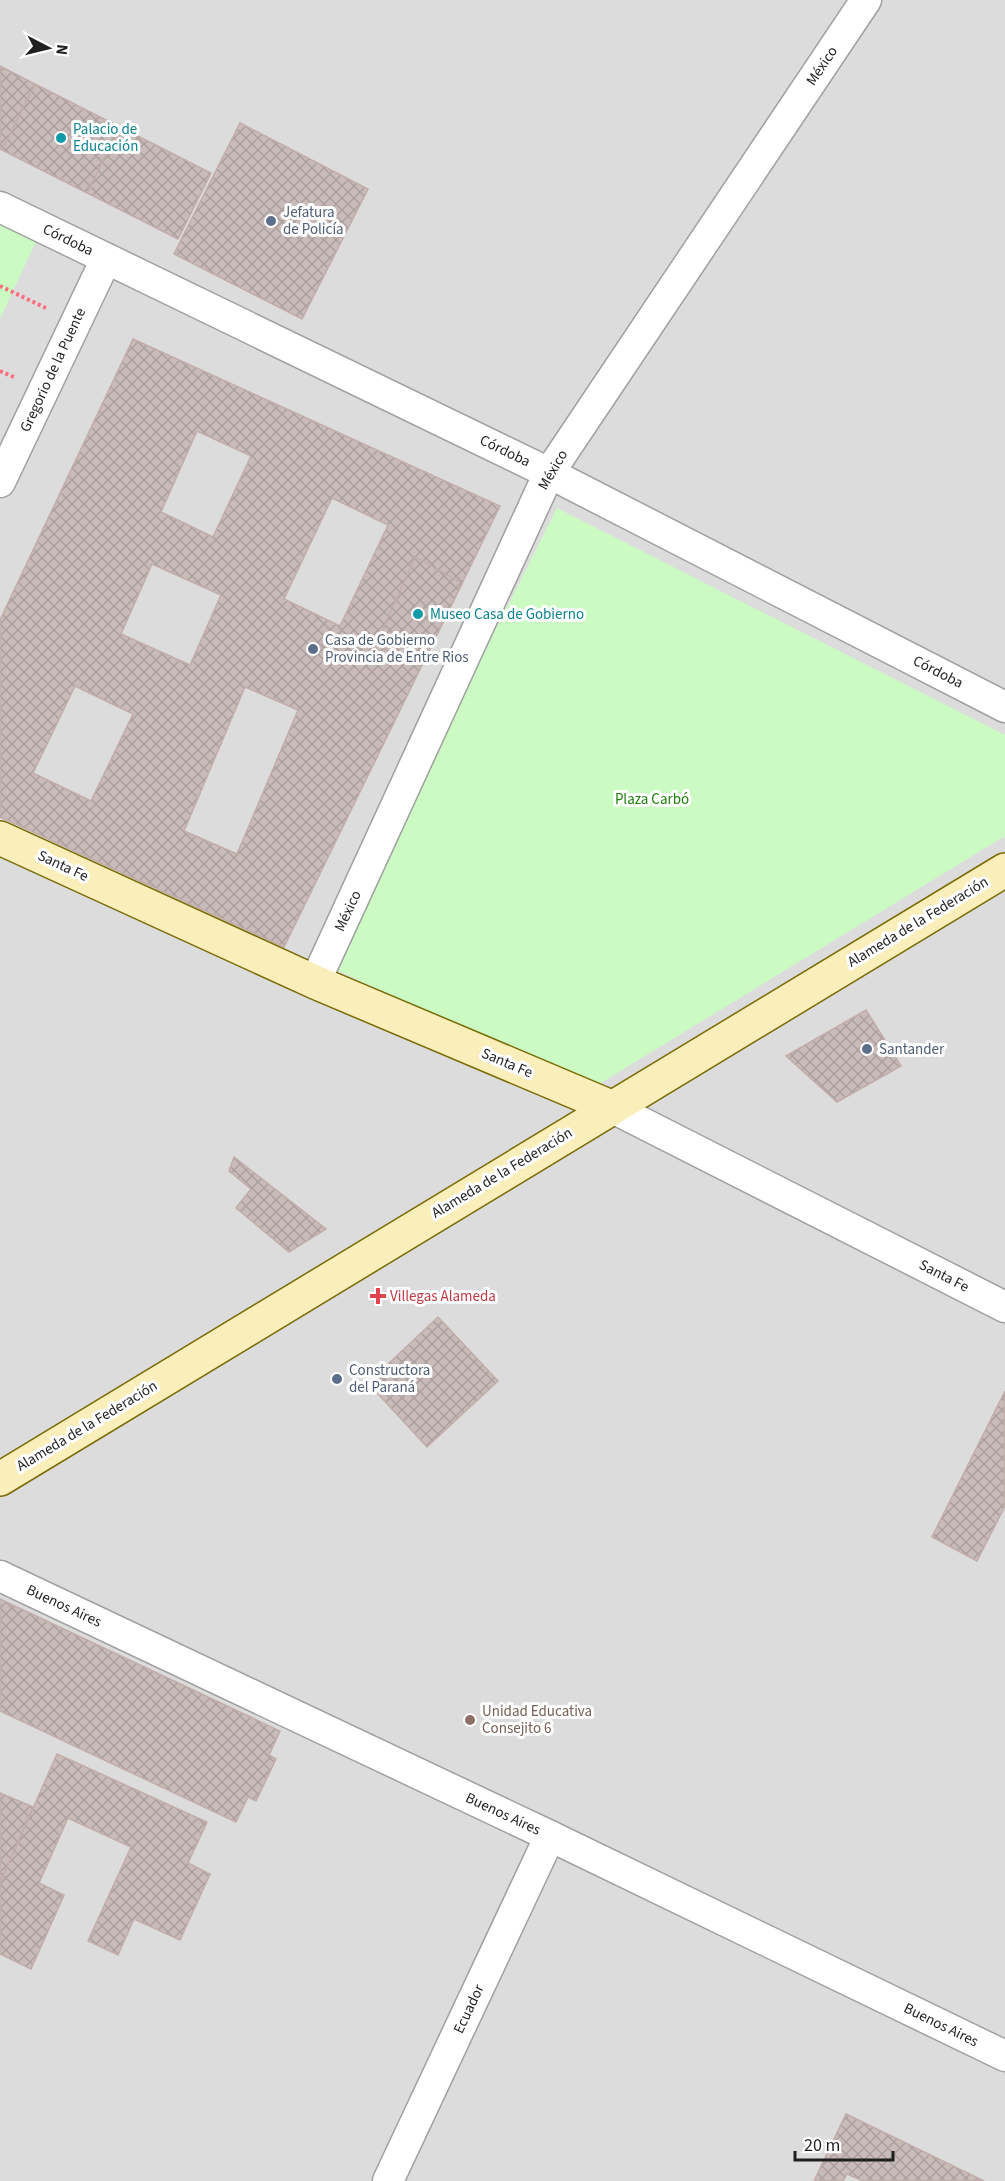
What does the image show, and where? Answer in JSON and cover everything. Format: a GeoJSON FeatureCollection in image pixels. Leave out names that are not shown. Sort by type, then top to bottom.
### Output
{"type":"FeatureCollection","features":[{"type":"Feature","properties":{"kind":"street","name":"México"},"geometry":{"type":"LineString","coordinates":[[315,982],[549,472],[866,0]]}},
{"type":"Feature","properties":{"kind":"street","name":"Córdoba"},"geometry":{"type":"LineString","coordinates":[[0,207],[549,472],[1005,707]]}},
{"type":"Feature","properties":{"kind":"street","name":"Gregorio de la Puente"},"geometry":{"type":"LineString","coordinates":[[0,482],[106,259]]}},
{"type":"Feature","properties":{"kind":"street","name":"Santa Fe"},"geometry":{"type":"LineString","coordinates":[[0,838],[315,982],[611,1107],[1005,1307]]}},
{"type":"Feature","properties":{"kind":"street","name":"Alameda de la Federación"},"geometry":{"type":"LineString","coordinates":[[0,1479],[1005,870]]}},
{"type":"Feature","properties":{"kind":"street","name":"Buenos Aires"},"geometry":{"type":"LineString","coordinates":[[0,1576],[550,1836],[1005,2056]]}},
{"type":"Feature","properties":{"kind":"street","name":"Ecuador"},"geometry":{"type":"LineString","coordinates":[[388,2181],[550,1836]]}},
{"type":"Feature","properties":{"kind":"path"},"geometry":{"type":"LineString","coordinates":[[0,286],[76,322]]}},
{"type":"Feature","properties":{"kind":"shaded area"},"geometry":{"type":"Polygon","coordinates":[[[0,0],[1005,0],[1005,2181],[0,2181],[0,0]]]}},
{"type":"Feature","properties":{"kind":"green space"},"geometry":{"type":"Polygon","coordinates":[[[0,222],[37,239],[0,319],[0,222]]]}},
{"type":"Feature","properties":{"kind":"green space","name":"Plaza Carbó"},"geometry":{"type":"Polygon","coordinates":[[[557,508],[1005,735],[1005,836],[591,1089],[326,965],[557,508]]]}},
{"type":"Feature","properties":{"kind":"building"},"geometry":{"type":"Polygon","coordinates":[[[0,66],[35,84],[2,150],[0,149],[0,66]]]}},
{"type":"Feature","properties":{"kind":"building","name":"Palacio de Educación"},"geometry":{"type":"Polygon","coordinates":[[[35,84],[120,127],[87,193],[2,150],[35,84]]]}},
{"type":"Feature","properties":{"kind":"building","name":"Jefatura de Policía"},"geometry":{"type":"Polygon","coordinates":[[[240,123],[368,189],[302,319],[174,254],[240,123]]]}},
{"type":"Feature","properties":{"kind":"building"},"geometry":{"type":"Polygon","coordinates":[[[120,127],[211,173],[178,239],[87,193],[120,127]]]}},
{"type":"Feature","properties":{"kind":"building","name":"Casa de Gobierno Provincia de Entre Rios"},"geometry":{"type":"Polygon","coordinates":[[[133,339],[500,506],[284,947],[0,817],[0,620],[133,339]],[[197,431],[161,512],[213,537],[251,456],[197,431]],[[332,498],[284,599],[340,626],[388,525],[332,498]],[[152,564],[121,634],[190,665],[221,595],[152,564]],[[75,686],[33,773],[91,801],[133,714],[75,686]],[[245,687],[184,831],[237,854],[298,710],[245,687]]]}},
{"type":"Feature","properties":{"kind":"building","name":"Museo Casa de Gobierno"},"geometry":{"type":"Polygon","coordinates":[[[415,557],[462,583],[421,667],[376,645],[415,557]]]}},
{"type":"Feature","properties":{"kind":"building"},"geometry":{"type":"Polygon","coordinates":[[[866,1010],[901,1066],[837,1102],[786,1056],[866,1010]]]}},
{"type":"Feature","properties":{"kind":"building"},"geometry":{"type":"Polygon","coordinates":[[[234,1157],[326,1229],[289,1252],[236,1208],[251,1189],[229,1171],[234,1157]]]}},
{"type":"Feature","properties":{"kind":"building"},"geometry":{"type":"Polygon","coordinates":[[[438,1317],[498,1381],[427,1447],[368,1383],[438,1317]]]}},
{"type":"Feature","properties":{"kind":"building"},"geometry":{"type":"Polygon","coordinates":[[[1005,1391],[1005,1506],[977,1561],[932,1537],[1005,1391]]]}},
{"type":"Feature","properties":{"kind":"building"},"geometry":{"type":"Polygon","coordinates":[[[0,1599],[280,1731],[269,1755],[276,1759],[256,1801],[248,1797],[236,1822],[0,1711],[0,1599]]]}},
{"type":"Feature","properties":{"kind":"building"},"geometry":{"type":"Polygon","coordinates":[[[57,1754],[207,1822],[188,1863],[210,1874],[180,1940],[134,1919],[118,1955],[88,1941],[131,1847],[68,1818],[39,1883],[64,1895],[31,1969],[0,1954],[0,1883],[57,1754]]]}},
{"type":"Feature","properties":{"kind":"building"},"geometry":{"type":"Polygon","coordinates":[[[0,1793],[33,1807],[0,1883],[0,1793]]]}},
{"type":"Feature","properties":{"kind":"building"},"geometry":{"type":"Polygon","coordinates":[[[846,2114],[984,2181],[863,2181],[847,2174],[843,2181],[814,2181],[846,2114]]]}},
{"type":"Feature","properties":{"kind":"place","name":"Palacio de Educación"},"geometry":{"type":"Point","coordinates":[61,138]}},
{"type":"Feature","properties":{"kind":"place","name":"Jefatura de Policía"},"geometry":{"type":"Point","coordinates":[271,221]}},
{"type":"Feature","properties":{"kind":"place","name":"Museo Casa de Gobierno"},"geometry":{"type":"Point","coordinates":[418,614]}},
{"type":"Feature","properties":{"kind":"place","name":"Casa de Gobierno Provincia de Entre Rios"},"geometry":{"type":"Point","coordinates":[313,649]}},
{"type":"Feature","properties":{"kind":"place","name":"Santander"},"geometry":{"type":"Point","coordinates":[867,1049]}},
{"type":"Feature","properties":{"kind":"place","name":"Villegas Alameda"},"geometry":{"type":"Point","coordinates":[378,1296]}},
{"type":"Feature","properties":{"kind":"place","name":"Constructora del Paraná"},"geometry":{"type":"Point","coordinates":[337,1379]}},
{"type":"Feature","properties":{"kind":"place","name":"Unidad Educativa Consejito 6"},"geometry":{"type":"Point","coordinates":[470,1720]}}]}
